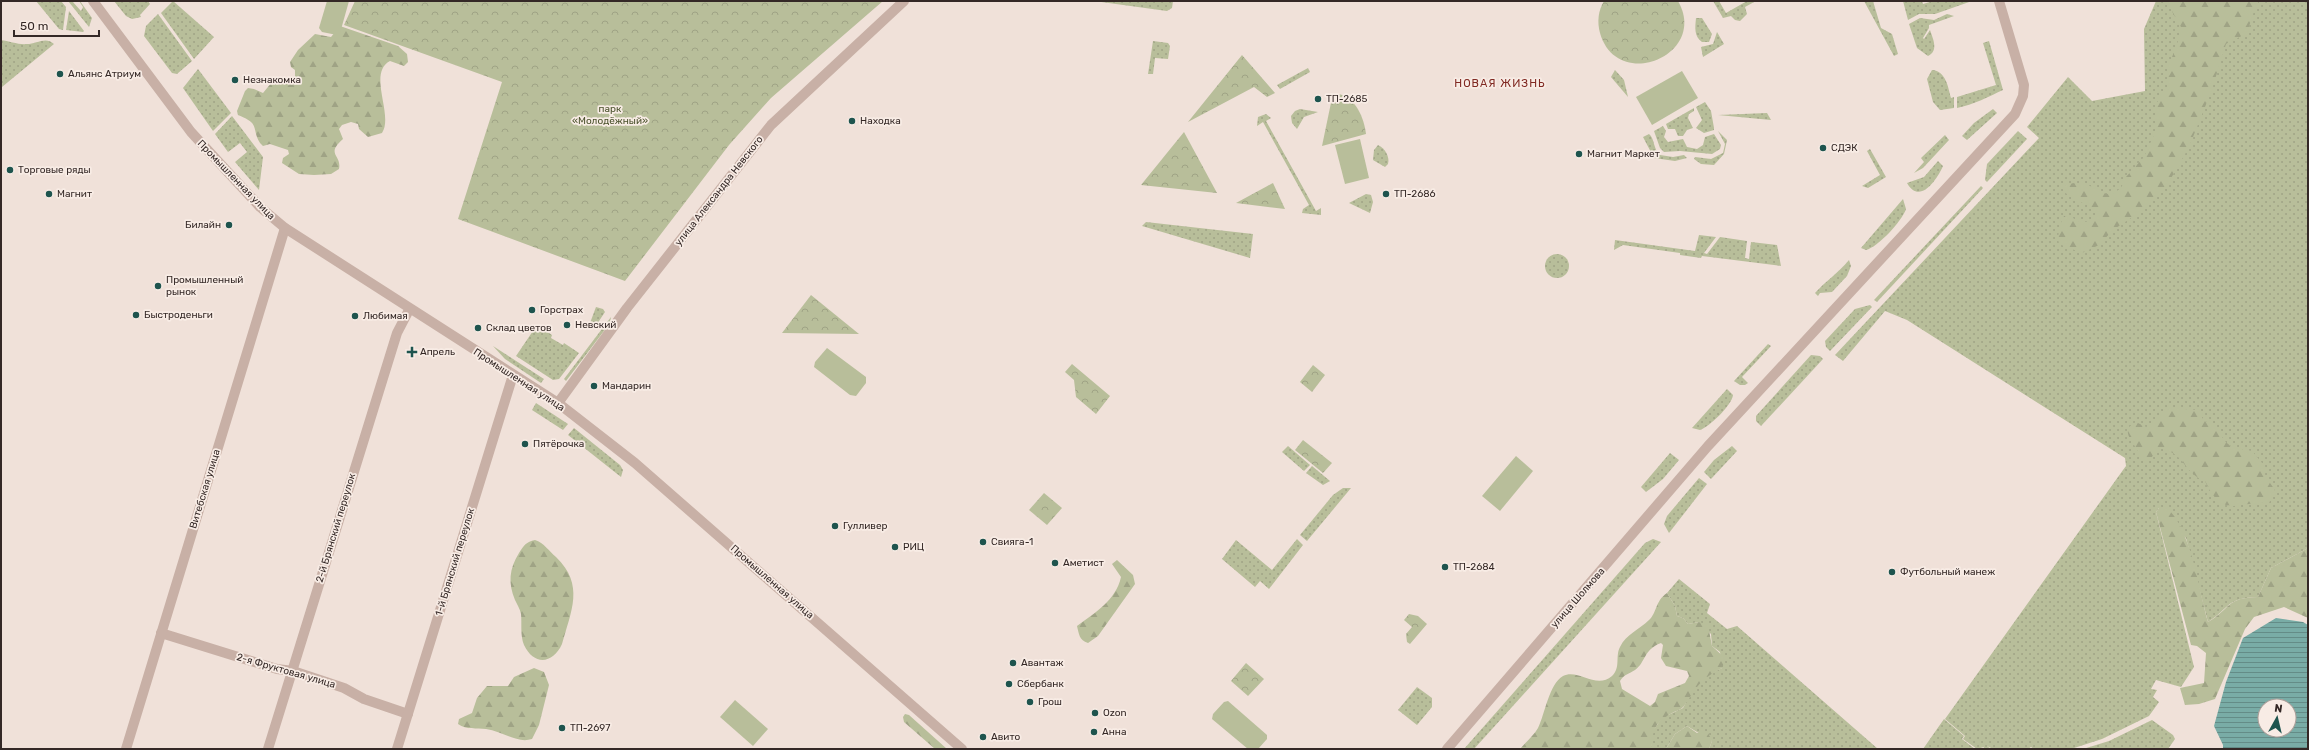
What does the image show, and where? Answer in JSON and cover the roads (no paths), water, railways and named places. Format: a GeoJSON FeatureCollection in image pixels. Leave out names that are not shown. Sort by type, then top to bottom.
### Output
{"type":"FeatureCollection","features":[{"type":"Feature","properties":{"kind":"street","name":"Промышленная улица"},"geometry":{"type":"LineString","coordinates":[[93,1],[191,132],[260,207],[285,228],[409,310],[558,403],[641,468],[962,749]]}},
{"type":"Feature","properties":{"kind":"street","name":"улица Александра Невского"},"geometry":{"type":"LineString","coordinates":[[558,403],[627,308],[771,125],[904,1]]}},
{"type":"Feature","properties":{"kind":"street","name":"улица Шолмова"},"geometry":{"type":"LineString","coordinates":[[1447,749],[1708,446],[2015,114],[2021,104],[2024,85],[1999,1]]}},
{"type":"Feature","properties":{"kind":"street","name":"Витебская улица"},"geometry":{"type":"LineString","coordinates":[[126,749],[285,228]]}},
{"type":"Feature","properties":{"kind":"street","name":"2-й Брянский переулок"},"geometry":{"type":"LineString","coordinates":[[268,749],[293,671],[346,491],[394,340],[409,310]]}},
{"type":"Feature","properties":{"kind":"street","name":"1-й Брянский переулок"},"geometry":{"type":"LineString","coordinates":[[397,749],[513,375]]}},
{"type":"Feature","properties":{"kind":"street","name":"2-я Фруктовая улица"},"geometry":{"type":"LineString","coordinates":[[161,633],[277,669],[293,671],[344,688],[364,699],[408,714]]}},
{"type":"Feature","properties":{"kind":"water"},"geometry":{"type":"Polygon","coordinates":[[[2276,618],[2303,622],[2308,625],[2308,749],[2223,749],[2223,745],[2214,726],[2226,682],[2243,638],[2276,618]]]}},
{"type":"Feature","properties":{"kind":"place","name":"Альянс Атриум"},"geometry":{"type":"Point","coordinates":[60,74]}},
{"type":"Feature","properties":{"kind":"place","name":"Незнакомка"},"geometry":{"type":"Point","coordinates":[235,80]}},
{"type":"Feature","properties":{"kind":"place","name":"ТП-2685"},"geometry":{"type":"Point","coordinates":[1318,99]}},
{"type":"Feature","properties":{"kind":"place","name":"Находка"},"geometry":{"type":"Point","coordinates":[852,121]}},
{"type":"Feature","properties":{"kind":"place","name":"СДЭК"},"geometry":{"type":"Point","coordinates":[1823,148]}},
{"type":"Feature","properties":{"kind":"place","name":"Магнит Маркет"},"geometry":{"type":"Point","coordinates":[1579,154]}},
{"type":"Feature","properties":{"kind":"place","name":"Торговые ряды"},"geometry":{"type":"Point","coordinates":[10,170]}},
{"type":"Feature","properties":{"kind":"place","name":"Магнит"},"geometry":{"type":"Point","coordinates":[49,194]}},
{"type":"Feature","properties":{"kind":"place","name":"ТП-2686"},"geometry":{"type":"Point","coordinates":[1386,194]}},
{"type":"Feature","properties":{"kind":"place","name":"Билайн"},"geometry":{"type":"Point","coordinates":[229,225]}},
{"type":"Feature","properties":{"kind":"place","name":"Промышленный рынок"},"geometry":{"type":"Point","coordinates":[158,286]}},
{"type":"Feature","properties":{"kind":"place","name":"Горстрах"},"geometry":{"type":"Point","coordinates":[532,310]}},
{"type":"Feature","properties":{"kind":"place","name":"Быстроденьги"},"geometry":{"type":"Point","coordinates":[136,315]}},
{"type":"Feature","properties":{"kind":"place","name":"Любимая"},"geometry":{"type":"Point","coordinates":[355,316]}},
{"type":"Feature","properties":{"kind":"place","name":"Невский"},"geometry":{"type":"Point","coordinates":[567,325]}},
{"type":"Feature","properties":{"kind":"place","name":"Склад цветов"},"geometry":{"type":"Point","coordinates":[478,328]}},
{"type":"Feature","properties":{"kind":"place","name":"Апрель"},"geometry":{"type":"Point","coordinates":[412,352]}},
{"type":"Feature","properties":{"kind":"place","name":"Мандарин"},"geometry":{"type":"Point","coordinates":[594,386]}},
{"type":"Feature","properties":{"kind":"place","name":"Пятёрочка"},"geometry":{"type":"Point","coordinates":[525,444]}},
{"type":"Feature","properties":{"kind":"place","name":"Гулливер"},"geometry":{"type":"Point","coordinates":[835,526]}},
{"type":"Feature","properties":{"kind":"place","name":"Свияга-1"},"geometry":{"type":"Point","coordinates":[983,542]}},
{"type":"Feature","properties":{"kind":"place","name":"РИЦ"},"geometry":{"type":"Point","coordinates":[895,547]}},
{"type":"Feature","properties":{"kind":"place","name":"Аметист"},"geometry":{"type":"Point","coordinates":[1055,563]}},
{"type":"Feature","properties":{"kind":"place","name":"ТП-2684"},"geometry":{"type":"Point","coordinates":[1445,567]}},
{"type":"Feature","properties":{"kind":"place","name":"Футбольный манеж"},"geometry":{"type":"Point","coordinates":[1892,572]}},
{"type":"Feature","properties":{"kind":"place","name":"Авантаж"},"geometry":{"type":"Point","coordinates":[1013,663]}},
{"type":"Feature","properties":{"kind":"place","name":"Сбербанк"},"geometry":{"type":"Point","coordinates":[1009,684]}},
{"type":"Feature","properties":{"kind":"place","name":"Грош"},"geometry":{"type":"Point","coordinates":[1030,702]}},
{"type":"Feature","properties":{"kind":"place","name":"Ozon"},"geometry":{"type":"Point","coordinates":[1095,713]}},
{"type":"Feature","properties":{"kind":"place","name":"ТП-2697"},"geometry":{"type":"Point","coordinates":[562,728]}},
{"type":"Feature","properties":{"kind":"place","name":"Анна"},"geometry":{"type":"Point","coordinates":[1094,732]}},
{"type":"Feature","properties":{"kind":"place","name":"Авито"},"geometry":{"type":"Point","coordinates":[983,737]}},
{"type":"Feature","properties":{"kind":"district","name":"НОВАЯ ЖИЗНЬ"},"geometry":{"type":"Point","coordinates":[1500,83]}},
{"type":"Feature","properties":{"kind":"park label","name":"парк «Молодёжный»"},"geometry":{"type":"Point","coordinates":[610,114]}}]}
